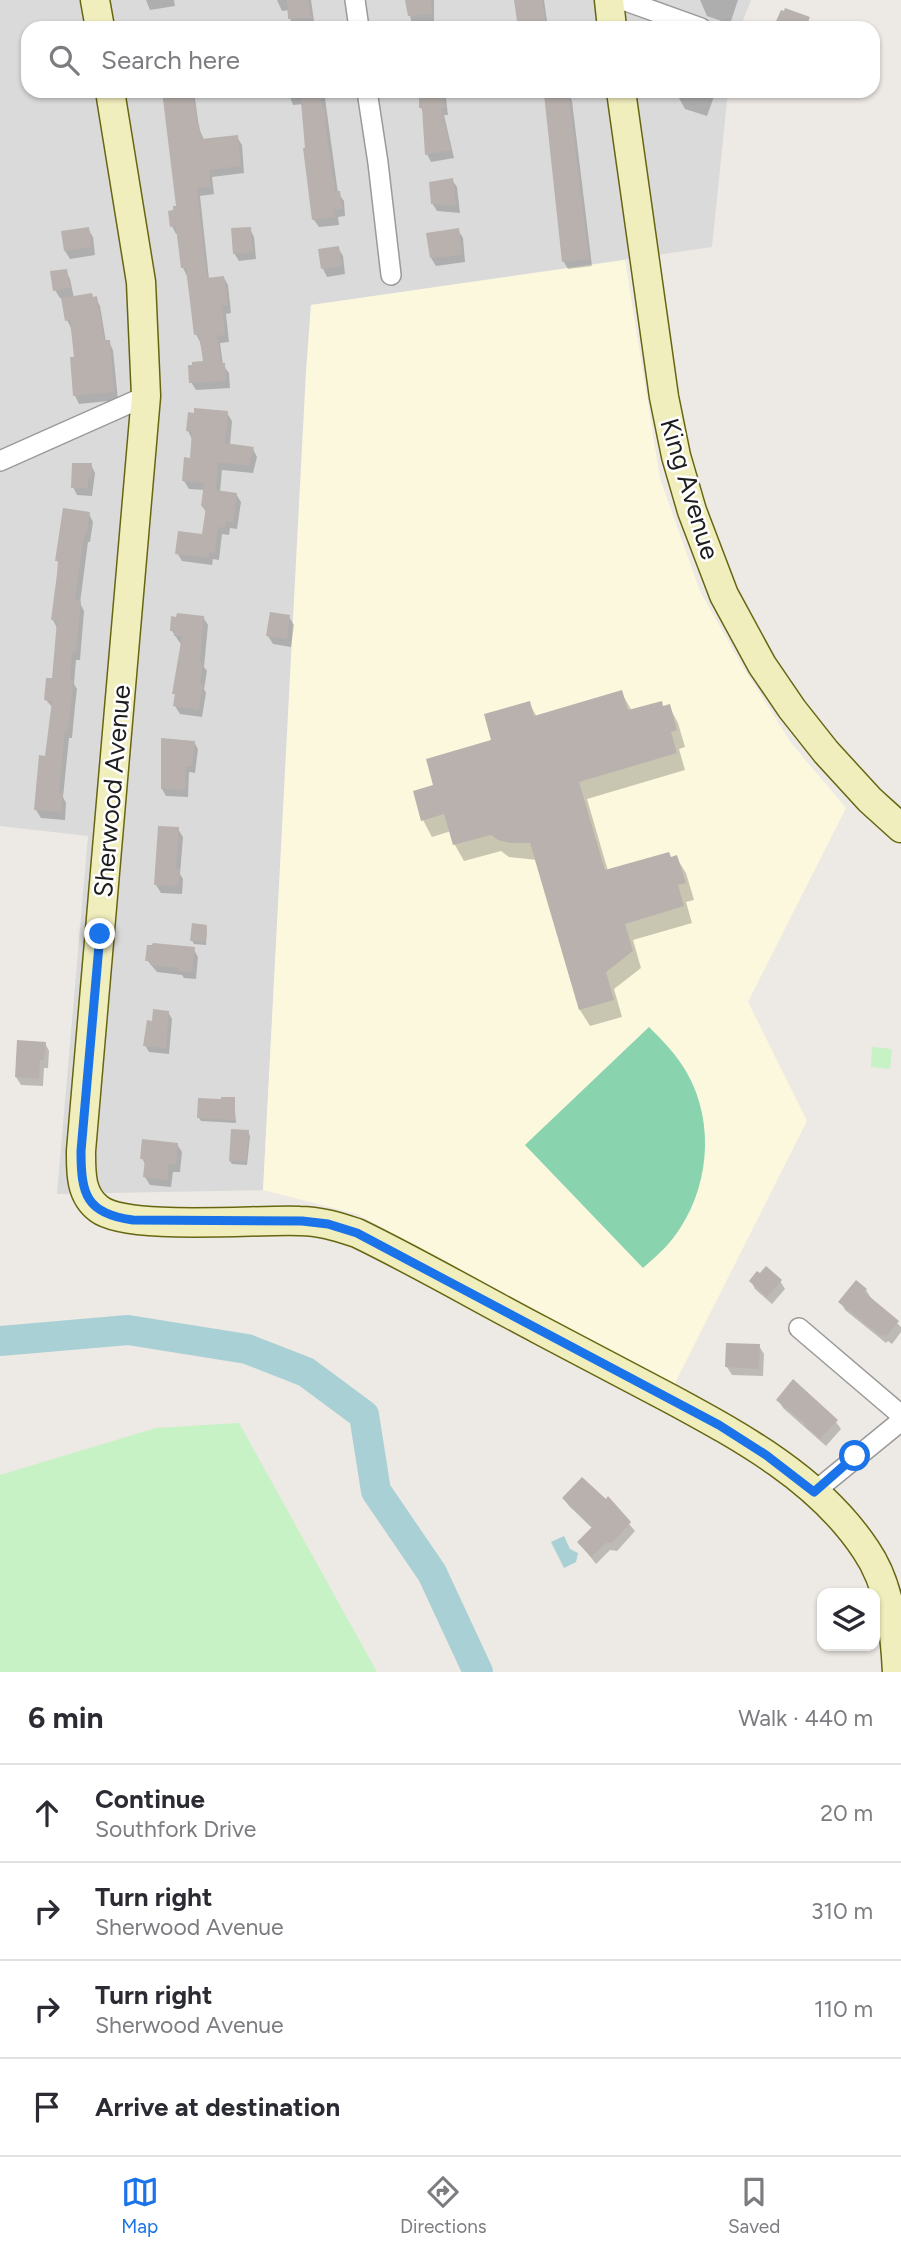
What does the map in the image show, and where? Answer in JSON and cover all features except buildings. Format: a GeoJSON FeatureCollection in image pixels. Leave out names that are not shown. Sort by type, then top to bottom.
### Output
{"type":"FeatureCollection","features":[{"type":"Feature","properties":{"kind":"street"},"geometry":{"type":"LineString","coordinates":[[95,0],[99,21]]}},
{"type":"Feature","properties":{"kind":"street"},"geometry":{"type":"LineString","coordinates":[[355,0],[358,21]]}},
{"type":"Feature","properties":{"kind":"street"},"geometry":{"type":"LineString","coordinates":[[608,0],[611,21]]}},
{"type":"Feature","properties":{"kind":"street"},"geometry":{"type":"LineString","coordinates":[[623,0],[682,21]]}},
{"type":"Feature","properties":{"kind":"street","name":"Sherwood Avenue"},"geometry":{"type":"LineString","coordinates":[[111,98],[141,282],[146,396],[81,1151],[81,1180],[86,1194],[101,1211],[116,1218],[190,1222],[302,1221],[328,1224],[357,1233],[719,1425],[766,1455],[814,1492],[843,1520],[866,1549],[886,1594],[893,1628],[897,1672]]}},
{"type":"Feature","properties":{"kind":"street"},"geometry":{"type":"LineString","coordinates":[[368,98],[391,275]]}},
{"type":"Feature","properties":{"kind":"street","name":"King Avenue"},"geometry":{"type":"LineString","coordinates":[[622,98],[671,432],[692,511],[724,595],[762,665],[792,709],[826,752],[901,828]]}},
{"type":"Feature","properties":{"kind":"street"},"geometry":{"type":"LineString","coordinates":[[0,461],[146,396]]}},
{"type":"Feature","properties":{"kind":"street"},"geometry":{"type":"LineString","coordinates":[[799,1328],[901,1418],[814,1492]]}},
{"type":"Feature","properties":{"kind":"shaded area"},"geometry":{"type":"Polygon","coordinates":[[[0,0],[751,0],[743,21],[21,21],[21,98],[727,98],[712,247],[311,305],[263,1190],[57,1194],[88,836],[0,826],[0,0]]]}},
{"type":"Feature","properties":{"kind":"shaded area"},"geometry":{"type":"Polygon","coordinates":[[[625,260],[660,478],[700,591],[741,664],[792,744],[846,808],[748,1002],[807,1121],[674,1385],[357,1214],[263,1190],[311,305],[625,260]]]}},
{"type":"Feature","properties":{"kind":"green space"},"geometry":{"type":"Polygon","coordinates":[[[649,1027],[679,1060],[696,1093],[705,1135],[705,1157],[695,1199],[686,1219],[671,1241],[643,1268],[525,1145],[649,1027]]]}},
{"type":"Feature","properties":{"kind":"green space"},"geometry":{"type":"Polygon","coordinates":[[[872,1047],[892,1049],[890,1069],[871,1067],[872,1047]]]}},
{"type":"Feature","properties":{"kind":"green space"},"geometry":{"type":"Polygon","coordinates":[[[239,1423],[377,1672],[0,1672],[0,1475],[156,1428],[239,1423]]]}},
{"type":"Feature","properties":{"kind":"water"},"geometry":{"type":"Polygon","coordinates":[[[564,1536],[570,1549],[578,1553],[576,1562],[564,1568],[551,1542],[564,1536]]]}},
{"type":"Feature","properties":{"kind":"waterway"},"geometry":{"type":"LineString","coordinates":[[0,1341],[128,1330],[247,1349],[306,1372],[364,1415],[376,1491],[432,1573],[478,1672]]}},
{"type":"Feature","properties":{"kind":"route"},"geometry":{"type":"LineString","coordinates":[[100,934],[81,1151],[81,1180],[86,1194],[101,1211],[116,1218],[133,1220],[302,1221],[328,1224],[357,1233],[719,1425],[766,1455],[814,1492],[855,1456]]}}]}
